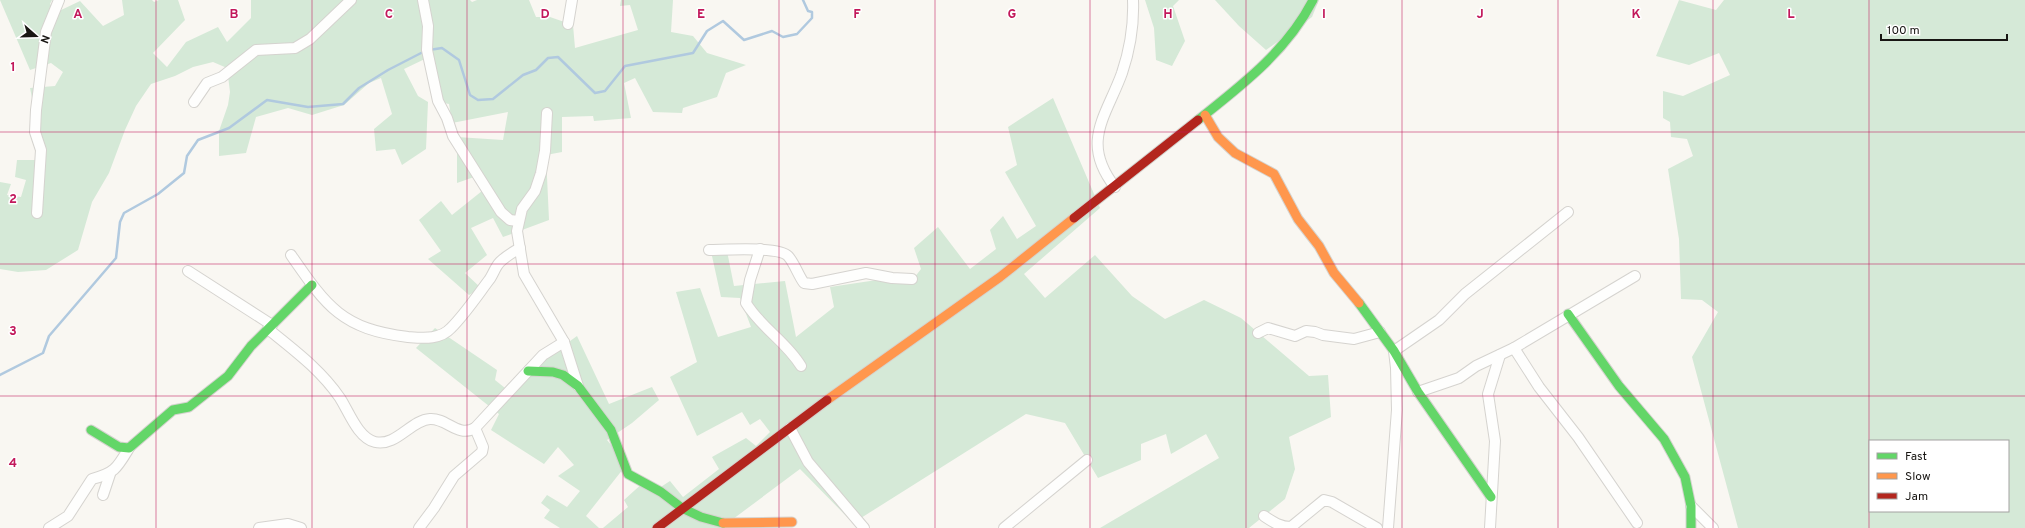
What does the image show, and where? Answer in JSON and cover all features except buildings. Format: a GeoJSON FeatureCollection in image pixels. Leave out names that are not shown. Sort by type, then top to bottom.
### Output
{"type":"FeatureCollection","features":[{"type":"Feature","properties":{"kind":"street"},"geometry":{"type":"LineString","coordinates":[[37,213],[41,150],[35,132],[36,110],[46,32],[59,0]]}},
{"type":"Feature","properties":{"kind":"street"},"geometry":{"type":"LineString","coordinates":[[194,102],[207,83],[222,77],[256,50],[295,48],[310,39],[351,0]]}},
{"type":"Feature","properties":{"kind":"street"},"geometry":{"type":"LineString","coordinates":[[423,0],[428,26],[427,50],[438,101],[447,118],[453,136],[501,212],[510,220],[518,221]]}},
{"type":"Feature","properties":{"kind":"street"},"geometry":{"type":"LineString","coordinates":[[568,24],[572,0]]}},
{"type":"Feature","properties":{"kind":"street"},"geometry":{"type":"LineString","coordinates":[[1115,187],[1105,174],[1099,155],[1097,131],[1126,59],[1133,24],[1132,0]]}},
{"type":"Feature","properties":{"kind":"street"},"geometry":{"type":"LineString","coordinates":[[657,528],[790,428],[1000,277],[1256,74],[1290,38],[1306,14],[1312,0]]}},
{"type":"Feature","properties":{"kind":"street"},"geometry":{"type":"LineString","coordinates":[[546,113],[545,151],[541,173],[535,191],[522,208],[518,221],[518,231],[524,274],[564,342],[578,386]]}},
{"type":"Feature","properties":{"kind":"street"},"geometry":{"type":"LineString","coordinates":[[1205,115],[1218,137],[1235,153],[1274,174],[1298,219],[1319,246],[1334,273],[1361,305],[1394,351],[1418,392],[1491,497]]}},
{"type":"Feature","properties":{"kind":"street"},"geometry":{"type":"LineString","coordinates":[[1394,351],[1439,320],[1465,294],[1568,212]]}},
{"type":"Feature","properties":{"kind":"street"},"geometry":{"type":"LineString","coordinates":[[291,255],[312,285],[329,304],[346,319],[365,328],[414,337],[438,337],[450,329],[490,279],[499,263],[520,248]]}},
{"type":"Feature","properties":{"kind":"street"},"geometry":{"type":"LineString","coordinates":[[709,250],[760,250],[784,253],[789,257],[804,283],[812,284],[866,273],[892,278],[912,279]]}},
{"type":"Feature","properties":{"kind":"street"},"geometry":{"type":"LineString","coordinates":[[760,250],[750,280],[746,304],[753,315],[793,352],[801,366]]}},
{"type":"Feature","properties":{"kind":"street"},"geometry":{"type":"LineString","coordinates":[[188,271],[270,327],[303,357],[340,398],[365,438],[376,442],[389,440],[420,422],[430,419],[437,420],[460,431],[468,432],[475,428],[543,355],[564,342]]}},
{"type":"Feature","properties":{"kind":"street"},"geometry":{"type":"LineString","coordinates":[[1418,392],[1459,378],[1476,366],[1514,348],[1568,314],[1635,276]]}},
{"type":"Feature","properties":{"kind":"street"},"geometry":{"type":"LineString","coordinates":[[103,495],[110,474],[120,463],[129,448],[173,410],[189,407],[209,393],[228,376],[251,346],[312,285]]}},
{"type":"Feature","properties":{"kind":"street"},"geometry":{"type":"LineString","coordinates":[[1568,314],[1619,386],[1664,439],[1685,477],[1691,506],[1691,528]]}},
{"type":"Feature","properties":{"kind":"street"},"geometry":{"type":"LineString","coordinates":[[1258,333],[1268,328],[1295,336],[1306,331],[1354,339],[1380,332]]}},
{"type":"Feature","properties":{"kind":"street"},"geometry":{"type":"LineString","coordinates":[[1514,348],[1539,387],[1578,437],[1637,523]]}},
{"type":"Feature","properties":{"kind":"street"},"geometry":{"type":"LineString","coordinates":[[1388,528],[1397,410],[1394,351]]}},
{"type":"Feature","properties":{"kind":"street"},"geometry":{"type":"LineString","coordinates":[[1490,528],[1495,441],[1488,394],[1500,354]]}},
{"type":"Feature","properties":{"kind":"street"},"geometry":{"type":"LineString","coordinates":[[528,371],[553,372],[563,375],[578,386],[611,430],[624,467],[628,474],[661,492],[682,508],[701,517],[727,524],[792,522]]}},
{"type":"Feature","properties":{"kind":"street"},"geometry":{"type":"LineString","coordinates":[[419,528],[434,508],[454,476],[482,452],[482,447],[475,428]]}},
{"type":"Feature","properties":{"kind":"street"},"geometry":{"type":"LineString","coordinates":[[790,428],[808,462],[864,528]]}},
{"type":"Feature","properties":{"kind":"street"},"geometry":{"type":"LineString","coordinates":[[91,430],[119,447],[129,448]]}},
{"type":"Feature","properties":{"kind":"street"},"geometry":{"type":"LineString","coordinates":[[1004,528],[1087,460]]}},
{"type":"Feature","properties":{"kind":"street"},"geometry":{"type":"LineString","coordinates":[[49,528],[68,516],[92,479],[110,474]]}},
{"type":"Feature","properties":{"kind":"street"},"geometry":{"type":"LineString","coordinates":[[1264,516],[1275,524],[1284,527],[1291,527],[1324,500],[1332,502],[1377,528]]}},
{"type":"Feature","properties":{"kind":"street"},"geometry":{"type":"LineString","coordinates":[[1691,506],[1713,528]]}},
{"type":"Feature","properties":{"kind":"street"},"geometry":{"type":"LineString","coordinates":[[259,528],[288,524],[301,528]]}},
{"type":"Feature","properties":{"kind":"green space"},"geometry":{"type":"Polygon","coordinates":[[[0,0],[52,0],[50,4],[57,12],[80,1],[103,26],[124,15],[122,0],[152,0],[154,2],[159,0],[178,0],[185,20],[153,53],[167,67],[186,42],[218,27],[227,42],[251,18],[251,0],[470,0],[472,2],[477,0],[529,0],[536,17],[550,17],[573,25],[575,48],[638,30],[630,5],[620,6],[621,0],[673,0],[671,32],[693,36],[707,53],[746,65],[726,73],[717,97],[683,108],[682,113],[653,112],[635,78],[624,83],[631,118],[594,121],[593,116],[562,117],[562,152],[546,155],[549,220],[503,237],[493,218],[471,228],[487,255],[465,273],[481,288],[469,295],[428,259],[441,251],[419,220],[441,201],[452,215],[482,191],[474,177],[457,183],[457,137],[503,140],[508,112],[452,123],[449,104],[444,103],[429,57],[404,69],[418,96],[428,102],[426,149],[402,165],[395,149],[376,151],[374,129],[392,114],[381,78],[369,83],[344,105],[312,115],[288,108],[256,117],[246,153],[219,156],[219,131],[228,105],[230,92],[227,68],[213,62],[193,67],[175,76],[151,84],[136,106],[125,130],[109,173],[92,202],[78,250],[46,270],[18,272],[0,269],[0,182],[11,184],[7,195],[21,197],[26,180],[15,177],[17,160],[40,160],[40,137],[30,88],[55,86],[63,72],[51,63],[30,70],[0,0]]]}},
{"type":"Feature","properties":{"kind":"green space"},"geometry":{"type":"Polygon","coordinates":[[[1145,0],[1179,0],[1173,6],[1185,41],[1172,66],[1156,60],[1154,28],[1145,0]]]}},
{"type":"Feature","properties":{"kind":"green space"},"geometry":{"type":"Polygon","coordinates":[[[1215,0],[1319,0],[1312,17],[1266,50],[1239,26],[1215,0]]]}},
{"type":"Feature","properties":{"kind":"green space"},"geometry":{"type":"Polygon","coordinates":[[[1679,0],[1716,10],[1724,0],[2025,0],[2025,528],[1738,528],[1692,357],[1718,312],[1702,300],[1681,299],[1679,239],[1668,169],[1693,156],[1687,139],[1671,137],[1670,122],[1663,118],[1663,91],[1683,96],[1730,75],[1719,53],[1689,65],[1656,56],[1679,0]]]}},
{"type":"Feature","properties":{"kind":"green space"},"geometry":{"type":"Polygon","coordinates":[[[1053,98],[1100,208],[1024,274],[1045,298],[1095,255],[1132,296],[1165,319],[1204,300],[1241,318],[1309,376],[1328,375],[1331,417],[1289,437],[1295,469],[1285,499],[1249,528],[1100,528],[1219,458],[1206,434],[1171,454],[1166,434],[1141,444],[1141,460],[1098,478],[1065,423],[1026,414],[853,523],[800,469],[725,525],[729,528],[603,528],[628,507],[624,500],[645,481],[653,492],[670,481],[683,497],[719,469],[712,457],[746,438],[756,446],[770,432],[760,419],[750,425],[742,412],[697,436],[670,377],[697,362],[676,292],[700,288],[718,337],[751,327],[740,298],[721,297],[710,247],[726,246],[734,286],[785,281],[796,337],[834,307],[830,287],[877,280],[911,282],[921,269],[914,248],[938,227],[970,269],[996,249],[990,230],[1003,216],[1017,239],[1036,226],[1005,172],[1017,165],[1008,127],[1053,98]]]}},
{"type":"Feature","properties":{"kind":"green space"},"geometry":{"type":"Polygon","coordinates":[[[435,328],[497,370],[495,380],[505,388],[577,336],[609,404],[652,387],[659,400],[632,423],[607,440],[627,464],[586,516],[599,528],[560,528],[544,518],[550,510],[541,503],[547,495],[567,507],[580,491],[558,476],[574,465],[558,447],[544,464],[491,430],[499,414],[416,348],[435,328]]]}},
{"type":"Feature","properties":{"kind":"waterway"},"geometry":{"type":"LineString","coordinates":[[429,50],[442,48],[459,60],[470,95],[478,100],[493,99],[523,75],[536,70],[548,58],[558,57],[595,93],[605,91],[625,66],[693,53],[707,31],[723,21],[744,40],[772,31],[783,37],[797,34],[812,18],[812,12],[808,11],[803,0]]}},
{"type":"Feature","properties":{"kind":"waterway"},"geometry":{"type":"LineString","coordinates":[[0,375],[43,353],[49,336],[116,258],[120,222],[124,213],[158,194],[184,173],[187,156],[198,140],[229,128],[267,100],[308,107],[343,104],[359,88],[388,70],[425,51]]}},
{"type":"Feature","properties":{"kind":"traffic: fast"},"geometry":{"type":"LineString","coordinates":[[1198,120],[1231,94],[1277,51],[1290,35],[1313,0]]}},
{"type":"Feature","properties":{"kind":"traffic: fast"},"geometry":{"type":"LineString","coordinates":[[91,430],[119,447],[129,448],[173,410],[189,407],[228,376],[251,346],[312,285]]}},
{"type":"Feature","properties":{"kind":"traffic: fast"},"geometry":{"type":"LineString","coordinates":[[1359,303],[1394,351],[1418,392],[1491,497]]}},
{"type":"Feature","properties":{"kind":"traffic: fast"},"geometry":{"type":"LineString","coordinates":[[1568,314],[1619,386],[1664,439],[1685,477],[1691,506],[1691,528]]}},
{"type":"Feature","properties":{"kind":"traffic: fast"},"geometry":{"type":"LineString","coordinates":[[528,371],[553,372],[563,375],[578,386],[611,430],[628,474],[661,492],[682,508],[701,517],[723,523]]}},
{"type":"Feature","properties":{"kind":"traffic: slow"},"geometry":{"type":"LineString","coordinates":[[1205,115],[1218,137],[1235,153],[1274,174],[1298,219],[1319,246],[1334,273],[1359,303]]}},
{"type":"Feature","properties":{"kind":"traffic: slow"},"geometry":{"type":"LineString","coordinates":[[827,400],[1000,277],[1074,218]]}},
{"type":"Feature","properties":{"kind":"traffic: slow"},"geometry":{"type":"LineString","coordinates":[[723,523],[792,522]]}},
{"type":"Feature","properties":{"kind":"traffic: jam"},"geometry":{"type":"LineString","coordinates":[[1074,218],[1198,120]]}},
{"type":"Feature","properties":{"kind":"traffic: jam"},"geometry":{"type":"LineString","coordinates":[[657,528],[827,400]]}}]}
